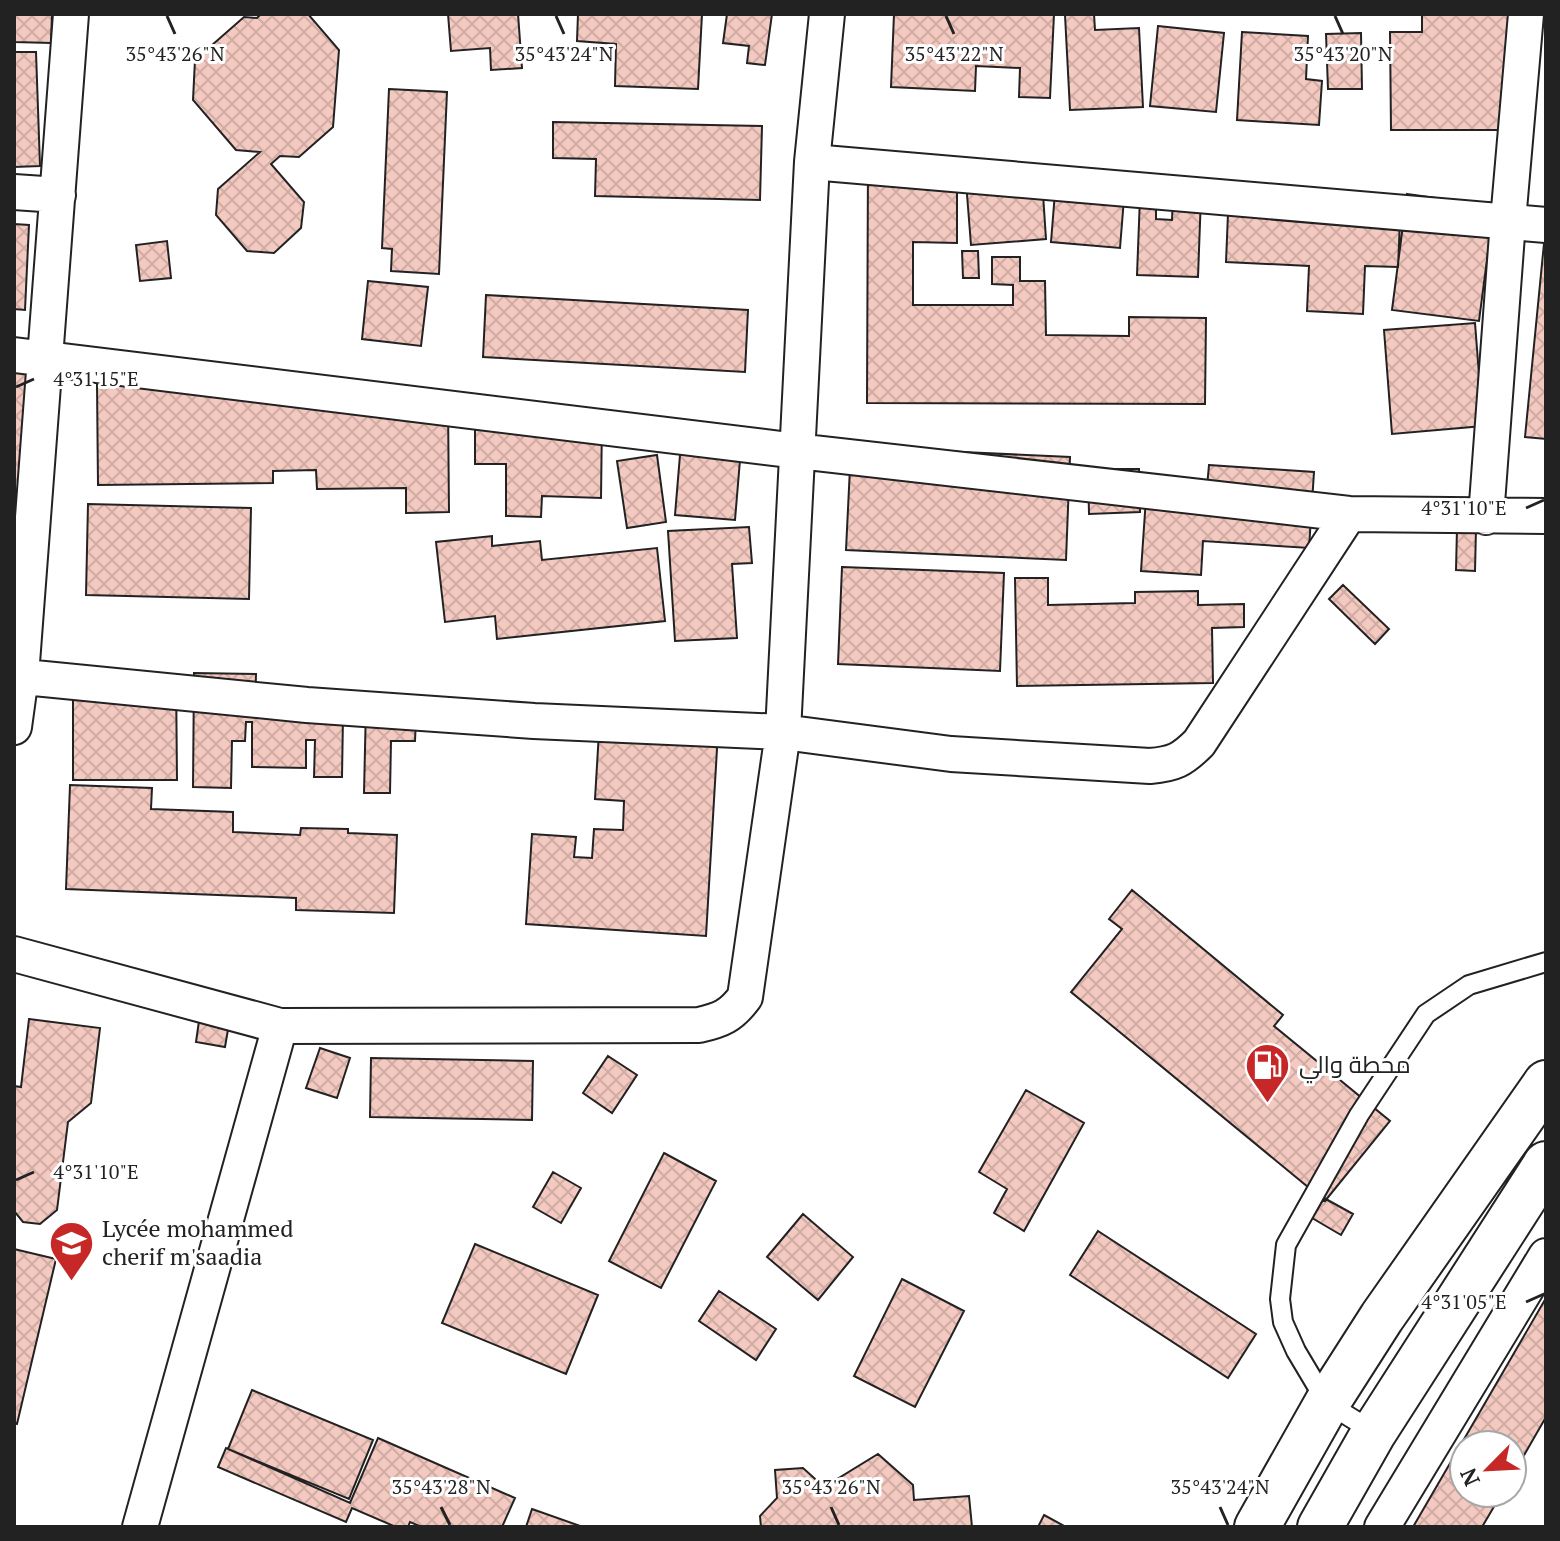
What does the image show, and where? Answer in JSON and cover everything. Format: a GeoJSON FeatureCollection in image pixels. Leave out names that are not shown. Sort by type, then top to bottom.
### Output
{"type":"FeatureCollection","features":[{"type":"Feature","properties":{"kind":"main road"},"geometry":{"type":"LineString","coordinates":[[1257,1527],[1327,1403],[1382,1317],[1546,1083]]}},
{"type":"Feature","properties":{"kind":"main road"},"geometry":{"type":"LineString","coordinates":[[1320,1527],[1374,1432],[1546,1164]]}},
{"type":"Feature","properties":{"kind":"street"},"geometry":{"type":"LineString","coordinates":[[14,727],[30,357],[58,195],[71,14]]}},
{"type":"Feature","properties":{"kind":"street"},"geometry":{"type":"LineString","coordinates":[[14,954],[280,1026],[699,1025],[717,1021],[734,1012],[745,997],[783,732],[812,162],[827,14]]}},
{"type":"Feature","properties":{"kind":"street"},"geometry":{"type":"LineString","coordinates":[[1486,517],[1526,14]]}},
{"type":"Feature","properties":{"kind":"street"},"geometry":{"type":"LineString","coordinates":[[812,162],[1546,225]]}},
{"type":"Feature","properties":{"kind":"street"},"geometry":{"type":"LineString","coordinates":[[14,192],[58,195]]}},
{"type":"Feature","properties":{"kind":"street"},"geometry":{"type":"LineString","coordinates":[[30,357],[797,451],[1349,514],[1546,516]]}},
{"type":"Feature","properties":{"kind":"street"},"geometry":{"type":"LineString","coordinates":[[17,676],[307,705],[534,721],[783,732],[951,754],[1150,766],[1170,764],[1185,757],[1199,743],[1349,514]]}},
{"type":"Feature","properties":{"kind":"street"},"geometry":{"type":"LineString","coordinates":[[140,1527],[280,1026]]}},
{"type":"Feature","properties":{"kind":"street"},"geometry":{"type":"LineString","coordinates":[[1382,1527],[1546,1256]]}},
{"type":"Feature","properties":{"kind":"lane"},"geometry":{"type":"LineString","coordinates":[[1374,1432],[1327,1403],[1296,1351],[1283,1322],[1280,1299],[1286,1245],[1359,1115],[1426,1014],[1469,985],[1546,962]]}},
{"type":"Feature","properties":{"kind":"building"},"geometry":{"type":"Polygon","coordinates":[[[14,14],[52,14],[51,43],[14,42],[14,14]]]}},
{"type":"Feature","properties":{"kind":"building"},"geometry":{"type":"Polygon","coordinates":[[[261,14],[308,14],[339,50],[333,127],[299,157],[280,156],[271,164],[304,202],[301,228],[274,253],[247,251],[216,215],[218,189],[260,152],[236,150],[193,100],[195,60],[244,17],[257,18],[261,14]]]}},
{"type":"Feature","properties":{"kind":"building"},"geometry":{"type":"Polygon","coordinates":[[[448,14],[518,14],[522,68],[491,70],[490,48],[451,51],[448,14]]]}},
{"type":"Feature","properties":{"kind":"building"},"geometry":{"type":"Polygon","coordinates":[[[578,14],[702,14],[698,89],[615,86],[616,44],[577,41],[578,14]]]}},
{"type":"Feature","properties":{"kind":"building"},"geometry":{"type":"Polygon","coordinates":[[[727,14],[772,14],[765,65],[747,63],[749,46],[723,43],[727,14]]]}},
{"type":"Feature","properties":{"kind":"building"},"geometry":{"type":"Polygon","coordinates":[[[894,14],[1054,14],[1050,98],[1019,97],[1020,68],[976,66],[975,91],[891,87],[894,14]]]}},
{"type":"Feature","properties":{"kind":"building"},"geometry":{"type":"Polygon","coordinates":[[[1094,14],[1095,30],[1139,28],[1143,107],[1070,110],[1065,15],[1094,14]]]}},
{"type":"Feature","properties":{"kind":"building"},"geometry":{"type":"Polygon","coordinates":[[[1422,14],[1512,14],[1513,130],[1391,130],[1390,32],[1422,32],[1422,14]]]}},
{"type":"Feature","properties":{"kind":"building"},"geometry":{"type":"Polygon","coordinates":[[[1158,26],[1224,33],[1216,112],[1150,106],[1158,26]]]}},
{"type":"Feature","properties":{"kind":"building"},"geometry":{"type":"Polygon","coordinates":[[[1242,32],[1308,36],[1306,79],[1322,81],[1319,125],[1237,120],[1242,32]]]}},
{"type":"Feature","properties":{"kind":"building"},"geometry":{"type":"Polygon","coordinates":[[[1361,33],[1362,89],[1328,89],[1326,34],[1361,33]]]}},
{"type":"Feature","properties":{"kind":"building"},"geometry":{"type":"Polygon","coordinates":[[[14,52],[36,52],[40,166],[14,167],[14,52]]]}},
{"type":"Feature","properties":{"kind":"building"},"geometry":{"type":"Polygon","coordinates":[[[389,89],[447,92],[439,274],[391,271],[392,249],[382,248],[389,89]]]}},
{"type":"Feature","properties":{"kind":"building"},"geometry":{"type":"Polygon","coordinates":[[[553,122],[762,126],[760,200],[595,196],[596,159],[553,158],[553,122]]]}},
{"type":"Feature","properties":{"kind":"building"},"geometry":{"type":"Polygon","coordinates":[[[868,161],[957,161],[957,243],[913,242],[913,305],[1013,305],[1013,285],[992,284],[992,257],[1020,257],[1020,281],[1045,281],[1046,335],[1129,336],[1129,317],[1206,318],[1205,404],[867,403],[868,161]]]}},
{"type":"Feature","properties":{"kind":"building"},"geometry":{"type":"Polygon","coordinates":[[[1041,164],[1046,239],[971,245],[965,169],[1041,164]]]}},
{"type":"Feature","properties":{"kind":"building"},"geometry":{"type":"Polygon","coordinates":[[[1056,180],[1125,186],[1120,248],[1051,242],[1056,180]]]}},
{"type":"Feature","properties":{"kind":"building"},"geometry":{"type":"Polygon","coordinates":[[[1229,189],[1401,198],[1398,267],[1365,266],[1363,314],[1307,311],[1309,266],[1226,262],[1229,189]]]}},
{"type":"Feature","properties":{"kind":"building"},"geometry":{"type":"Polygon","coordinates":[[[1407,194],[1494,206],[1479,321],[1392,310],[1407,194]]]}},
{"type":"Feature","properties":{"kind":"building"},"geometry":{"type":"Polygon","coordinates":[[[1173,195],[1201,196],[1198,277],[1137,275],[1140,197],[1156,197],[1156,219],[1172,220],[1173,195]]]}},
{"type":"Feature","properties":{"kind":"building"},"geometry":{"type":"Polygon","coordinates":[[[1546,223],[1546,439],[1525,437],[1546,223]]]}},
{"type":"Feature","properties":{"kind":"building"},"geometry":{"type":"Polygon","coordinates":[[[14,224],[29,225],[25,310],[14,309],[14,224]]]}},
{"type":"Feature","properties":{"kind":"building"},"geometry":{"type":"Polygon","coordinates":[[[167,241],[171,278],[140,281],[136,245],[167,241]]]}},
{"type":"Feature","properties":{"kind":"building"},"geometry":{"type":"Polygon","coordinates":[[[962,251],[978,251],[979,278],[963,278],[962,251]]]}},
{"type":"Feature","properties":{"kind":"building"},"geometry":{"type":"Polygon","coordinates":[[[368,281],[428,287],[421,346],[362,339],[368,281]]]}},
{"type":"Feature","properties":{"kind":"building"},"geometry":{"type":"Polygon","coordinates":[[[486,295],[748,310],[745,372],[483,357],[486,295]]]}},
{"type":"Feature","properties":{"kind":"building"},"geometry":{"type":"Polygon","coordinates":[[[1475,323],[1483,426],[1392,434],[1384,330],[1475,323]]]}},
{"type":"Feature","properties":{"kind":"building"},"geometry":{"type":"Polygon","coordinates":[[[14,368],[28,369],[14,554],[14,368]]]}},
{"type":"Feature","properties":{"kind":"building"},"geometry":{"type":"Polygon","coordinates":[[[224,383],[448,402],[449,512],[406,513],[406,488],[317,489],[316,470],[273,471],[273,483],[98,485],[97,384],[224,383]]]}},
{"type":"Feature","properties":{"kind":"building"},"geometry":{"type":"Polygon","coordinates":[[[475,416],[602,419],[601,498],[542,496],[541,517],[506,516],[506,464],[475,464],[475,416]]]}},
{"type":"Feature","properties":{"kind":"building"},"geometry":{"type":"Polygon","coordinates":[[[682,431],[742,436],[735,520],[675,515],[682,431]]]}},
{"type":"Feature","properties":{"kind":"building"},"geometry":{"type":"Polygon","coordinates":[[[851,447],[1070,457],[1066,560],[846,550],[851,447]]]}},
{"type":"Feature","properties":{"kind":"building"},"geometry":{"type":"Polygon","coordinates":[[[657,455],[666,522],[627,528],[617,461],[657,455]]]}},
{"type":"Feature","properties":{"kind":"building"},"geometry":{"type":"Polygon","coordinates":[[[1209,465],[1314,472],[1309,548],[1203,541],[1201,575],[1141,571],[1147,483],[1207,487],[1209,465]]]}},
{"type":"Feature","properties":{"kind":"building"},"geometry":{"type":"Polygon","coordinates":[[[1088,469],[1139,469],[1140,512],[1089,514],[1088,469]]]}},
{"type":"Feature","properties":{"kind":"building"},"geometry":{"type":"Polygon","coordinates":[[[88,504],[251,508],[249,599],[86,595],[88,504]]]}},
{"type":"Feature","properties":{"kind":"building"},"geometry":{"type":"Polygon","coordinates":[[[749,527],[752,563],[732,564],[737,638],[675,641],[668,531],[749,527]]]}},
{"type":"Feature","properties":{"kind":"building"},"geometry":{"type":"Polygon","coordinates":[[[1457,528],[1476,529],[1475,571],[1456,570],[1457,528]]]}},
{"type":"Feature","properties":{"kind":"building"},"geometry":{"type":"Polygon","coordinates":[[[492,536],[492,546],[540,541],[542,560],[657,548],[665,621],[497,639],[495,616],[445,622],[436,542],[492,536]]]}},
{"type":"Feature","properties":{"kind":"building"},"geometry":{"type":"Polygon","coordinates":[[[842,567],[1004,573],[1000,671],[838,664],[842,567]]]}},
{"type":"Feature","properties":{"kind":"building"},"geometry":{"type":"Polygon","coordinates":[[[1015,578],[1048,578],[1048,605],[1135,603],[1135,592],[1198,591],[1198,605],[1244,604],[1244,627],[1212,628],[1213,683],[1017,686],[1015,578]]]}},
{"type":"Feature","properties":{"kind":"building"},"geometry":{"type":"Polygon","coordinates":[[[1343,585],[1389,629],[1375,644],[1329,599],[1343,585]]]}},
{"type":"Feature","properties":{"kind":"building"},"geometry":{"type":"Polygon","coordinates":[[[194,673],[256,674],[255,711],[343,717],[342,777],[314,777],[315,740],[306,740],[306,768],[252,767],[252,722],[246,722],[245,741],[232,741],[231,788],[193,787],[194,673]]]}},
{"type":"Feature","properties":{"kind":"building"},"geometry":{"type":"Polygon","coordinates":[[[176,674],[177,780],[73,780],[73,675],[176,674]]]}},
{"type":"Feature","properties":{"kind":"building"},"geometry":{"type":"Polygon","coordinates":[[[366,705],[416,718],[415,741],[391,741],[390,793],[364,793],[366,705]]]}},
{"type":"Feature","properties":{"kind":"building"},"geometry":{"type":"Polygon","coordinates":[[[600,715],[719,715],[706,936],[526,924],[532,834],[576,837],[574,857],[592,858],[594,829],[623,830],[624,801],[595,799],[600,715]]]}},
{"type":"Feature","properties":{"kind":"building"},"geometry":{"type":"Polygon","coordinates":[[[70,785],[152,788],[151,809],[233,812],[233,832],[300,835],[301,828],[348,829],[348,833],[397,835],[394,913],[296,910],[296,898],[66,889],[70,785]]]}},
{"type":"Feature","properties":{"kind":"building"},"geometry":{"type":"Polygon","coordinates":[[[1132,890],[1283,1015],[1274,1026],[1390,1121],[1325,1201],[1071,992],[1122,929],[1109,919],[1132,890]]]}},
{"type":"Feature","properties":{"kind":"building"},"geometry":{"type":"Polygon","coordinates":[[[201,1007],[231,1012],[225,1047],[196,1042],[201,1007]]]}},
{"type":"Feature","properties":{"kind":"building"},"geometry":{"type":"Polygon","coordinates":[[[29,1019],[100,1028],[91,1103],[68,1122],[57,1210],[40,1224],[23,1222],[14,1211],[14,1086],[21,1087],[29,1019]]]}},
{"type":"Feature","properties":{"kind":"building"},"geometry":{"type":"Polygon","coordinates":[[[320,1048],[350,1058],[337,1098],[306,1088],[320,1048]]]}},
{"type":"Feature","properties":{"kind":"building"},"geometry":{"type":"Polygon","coordinates":[[[608,1056],[637,1075],[612,1113],[583,1093],[608,1056]]]}},
{"type":"Feature","properties":{"kind":"building"},"geometry":{"type":"Polygon","coordinates":[[[371,1058],[533,1061],[532,1120],[370,1117],[371,1058]]]}},
{"type":"Feature","properties":{"kind":"building"},"geometry":{"type":"Polygon","coordinates":[[[1026,1090],[1084,1123],[1024,1231],[994,1213],[1007,1189],[979,1172],[1026,1090]]]}},
{"type":"Feature","properties":{"kind":"building"},"geometry":{"type":"Polygon","coordinates":[[[664,1153],[716,1181],[661,1288],[609,1261],[664,1153]]]}},
{"type":"Feature","properties":{"kind":"building"},"geometry":{"type":"Polygon","coordinates":[[[553,1172],[581,1188],[561,1223],[533,1207],[553,1172]]]}},
{"type":"Feature","properties":{"kind":"building"},"geometry":{"type":"Polygon","coordinates":[[[1324,1198],[1353,1214],[1341,1235],[1312,1218],[1324,1198]]]}},
{"type":"Feature","properties":{"kind":"building"},"geometry":{"type":"Polygon","coordinates":[[[803,1214],[853,1257],[818,1300],[767,1257],[803,1214]]]}},
{"type":"Feature","properties":{"kind":"building"},"geometry":{"type":"Polygon","coordinates":[[[1098,1231],[1256,1334],[1228,1378],[1070,1275],[1098,1231]]]}},
{"type":"Feature","properties":{"kind":"building"},"geometry":{"type":"Polygon","coordinates":[[[475,1244],[598,1295],[566,1374],[442,1323],[475,1244]]]}},
{"type":"Feature","properties":{"kind":"building"},"geometry":{"type":"Polygon","coordinates":[[[14,1249],[56,1259],[17,1424],[14,1423],[14,1249]]]}},
{"type":"Feature","properties":{"kind":"building"},"geometry":{"type":"Polygon","coordinates":[[[902,1279],[964,1311],[915,1407],[854,1376],[902,1279]]]}},
{"type":"Feature","properties":{"kind":"building"},"geometry":{"type":"Polygon","coordinates":[[[719,1291],[776,1329],[756,1360],[699,1321],[719,1291]]]}},
{"type":"Feature","properties":{"kind":"building"},"geometry":{"type":"Polygon","coordinates":[[[1546,1298],[1546,1417],[1528,1448],[1528,1429],[1470,1429],[1546,1298]]]}},
{"type":"Feature","properties":{"kind":"building"},"geometry":{"type":"Polygon","coordinates":[[[252,1390],[373,1440],[349,1499],[228,1449],[252,1390]]]}},
{"type":"Feature","properties":{"kind":"building"},"geometry":{"type":"Polygon","coordinates":[[[378,1438],[515,1498],[502,1527],[422,1527],[410,1522],[408,1527],[396,1527],[352,1508],[346,1522],[218,1467],[226,1448],[350,1503],[378,1438]]]}},
{"type":"Feature","properties":{"kind":"building"},"geometry":{"type":"Polygon","coordinates":[[[878,1454],[913,1485],[914,1500],[969,1496],[972,1527],[761,1527],[760,1516],[777,1498],[775,1470],[803,1468],[824,1487],[878,1454]]]}},
{"type":"Feature","properties":{"kind":"building"},"geometry":{"type":"Polygon","coordinates":[[[1448,1467],[1448,1509],[1493,1509],[1482,1527],[1413,1527],[1448,1467]]]}},
{"type":"Feature","properties":{"kind":"building"},"geometry":{"type":"Polygon","coordinates":[[[532,1509],[583,1527],[526,1527],[532,1509]]]}},
{"type":"Feature","properties":{"kind":"building"},"geometry":{"type":"Polygon","coordinates":[[[1044,1515],[1066,1527],[1038,1527],[1044,1515]]]}},
{"type":"Feature","properties":{"kind":"place","name":"محطة والي"},"geometry":{"type":"Point","coordinates":[1268,1104]}},
{"type":"Feature","properties":{"kind":"place","name":"Lycée mohammed cherif m'saadia"},"geometry":{"type":"Point","coordinates":[71,1282]}}]}
